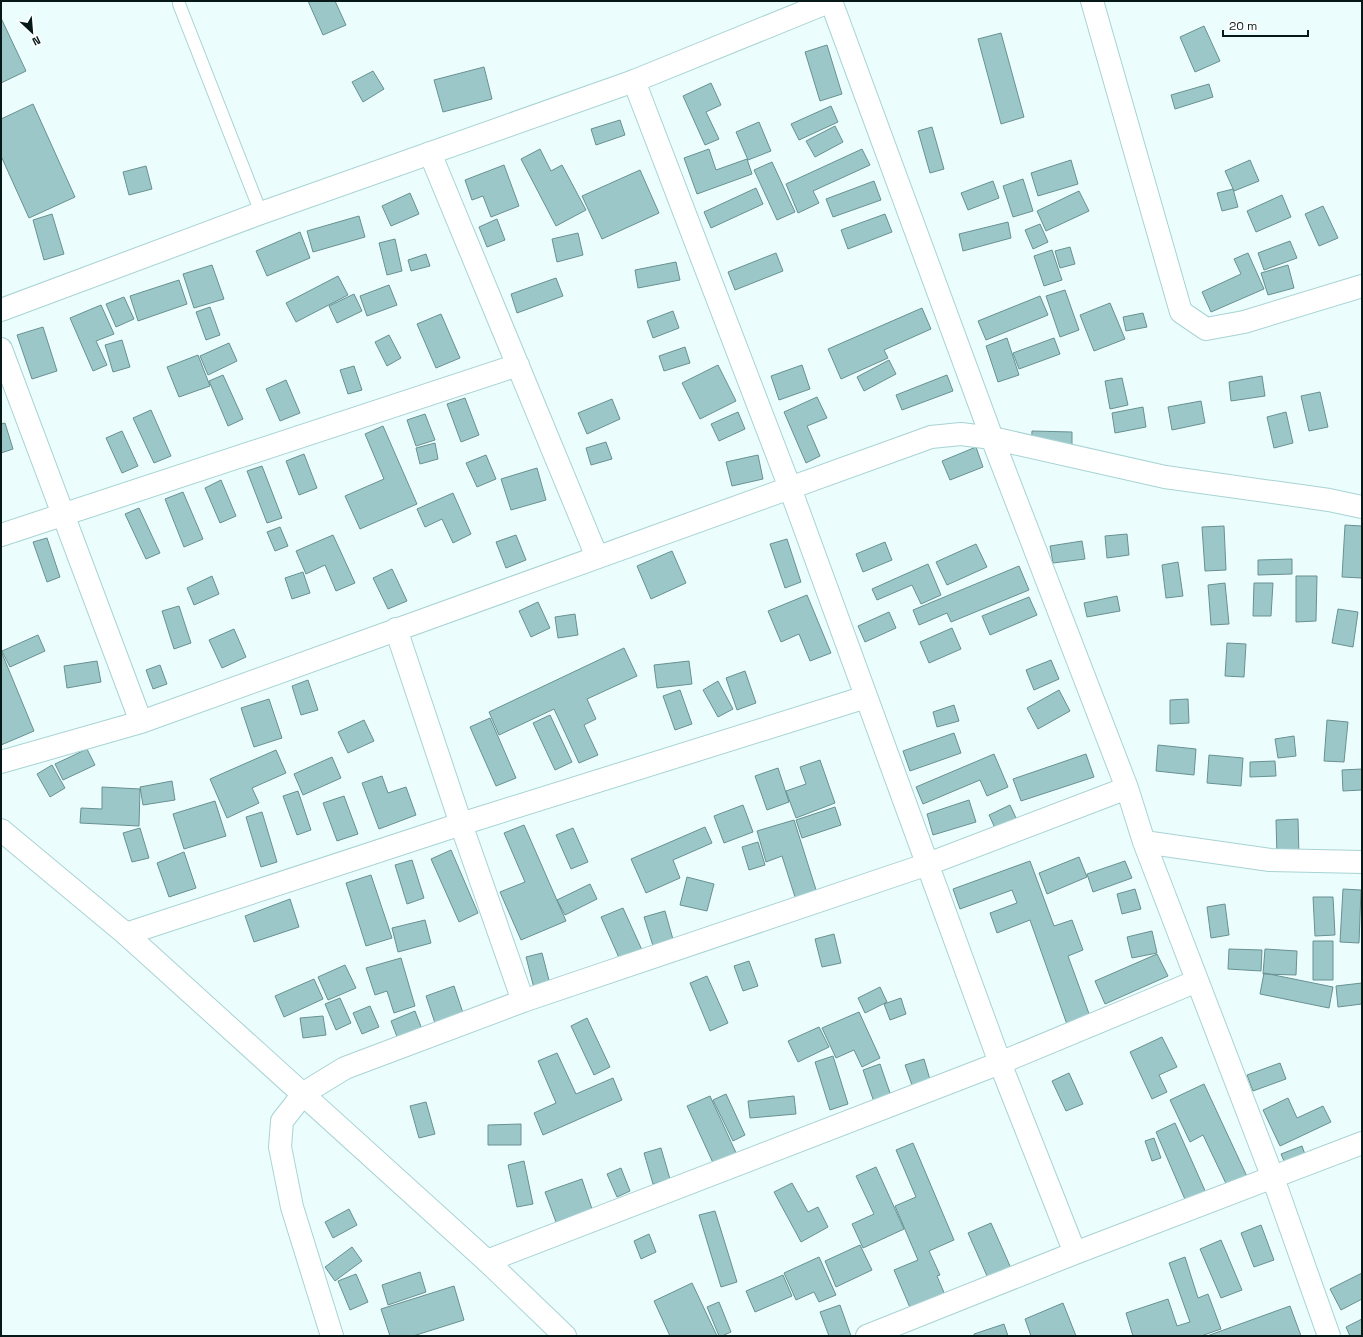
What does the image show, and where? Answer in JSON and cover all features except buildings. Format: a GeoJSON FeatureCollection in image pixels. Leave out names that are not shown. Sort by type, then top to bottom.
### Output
{"type":"FeatureCollection","features":[{"type":"Feature","properties":{"kind":"street"},"geometry":{"type":"LineString","coordinates":[[1,310],[261,213],[634,81],[832,1],[992,438],[1127,788],[1144,842],[1273,1178],[1329,1336]]}},
{"type":"Feature","properties":{"kind":"street"},"geometry":{"type":"LineString","coordinates":[[1092,1],[1181,312],[1206,329],[1244,322],[1362,286]]}},
{"type":"Feature","properties":{"kind":"street"},"geometry":{"type":"LineString","coordinates":[[634,81],[790,488],[1000,1063],[1075,1253]]}},
{"type":"Feature","properties":{"kind":"street"},"geometry":{"type":"LineString","coordinates":[[430,153],[597,557]]}},
{"type":"Feature","properties":{"kind":"street"},"geometry":{"type":"LineString","coordinates":[[1,349],[141,722]]}},
{"type":"Feature","properties":{"kind":"street"},"geometry":{"type":"LineString","coordinates":[[1,535],[518,365]]}},
{"type":"Feature","properties":{"kind":"street"},"geometry":{"type":"LineString","coordinates":[[1,762],[141,722],[931,437],[961,434],[992,438],[1165,477],[1329,500],[1362,507]]}},
{"type":"Feature","properties":{"kind":"street"},"geometry":{"type":"LineString","coordinates":[[396,630],[461,824],[523,1001]]}},
{"type":"Feature","properties":{"kind":"street"},"geometry":{"type":"LineString","coordinates":[[126,934],[461,824],[866,697]]}},
{"type":"Feature","properties":{"kind":"street"},"geometry":{"type":"LineString","coordinates":[[332,1336],[292,1207],[280,1147],[282,1121],[304,1094],[345,1068],[523,1001],[928,864],[1127,788]]}},
{"type":"Feature","properties":{"kind":"street"},"geometry":{"type":"LineString","coordinates":[[1,830],[126,934],[487,1261],[565,1336]]}},
{"type":"Feature","properties":{"kind":"street"},"geometry":{"type":"LineString","coordinates":[[1144,842],[1270,860],[1362,862]]}},
{"type":"Feature","properties":{"kind":"street"},"geometry":{"type":"LineString","coordinates":[[487,1261],[1000,1063],[1197,981]]}},
{"type":"Feature","properties":{"kind":"street"},"geometry":{"type":"LineString","coordinates":[[868,1336],[1075,1253],[1362,1144]]}},
{"type":"Feature","properties":{"kind":"lane"},"geometry":{"type":"LineString","coordinates":[[179,4],[261,213]]}}]}
